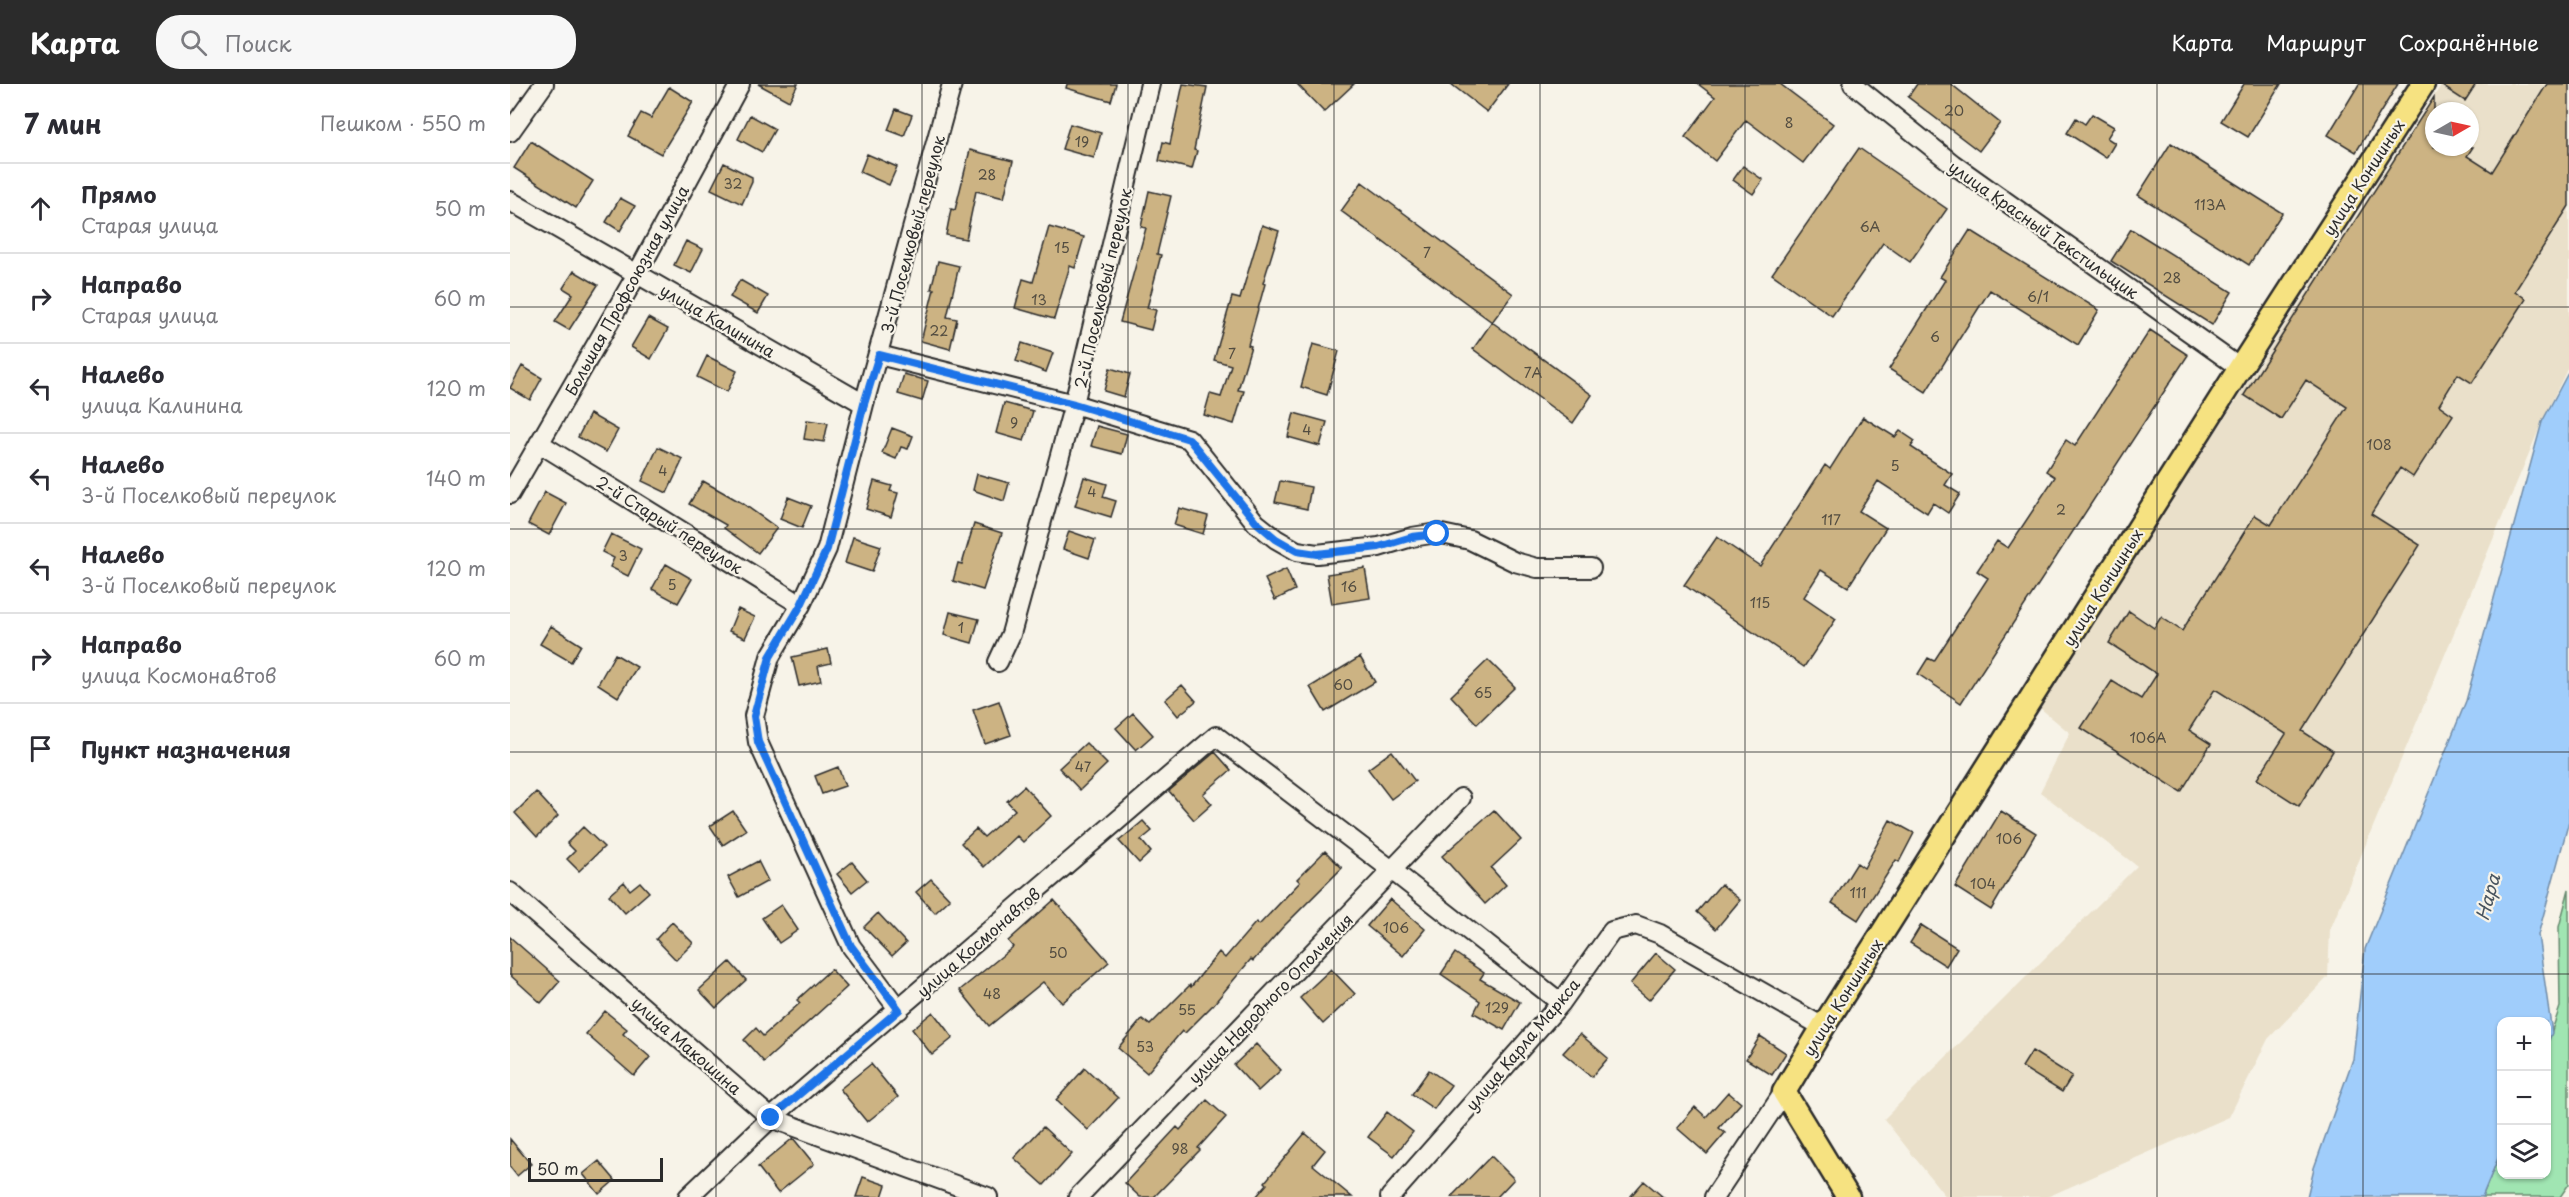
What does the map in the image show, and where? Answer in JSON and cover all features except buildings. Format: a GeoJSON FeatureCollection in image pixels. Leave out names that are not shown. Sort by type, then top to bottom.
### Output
{"type":"FeatureCollection","features":[{"type":"Feature","properties":{"kind":"main road","name":"улица Коншиных"},"geometry":{"type":"LineString","coordinates":[[1784,1092],[2240,368],[2423,84]]}},
{"type":"Feature","properties":{"kind":"main road"},"geometry":{"type":"LineString","coordinates":[[1784,1092],[1848,1197]]}},
{"type":"Feature","properties":{"kind":"street"},"geometry":{"type":"LineString","coordinates":[[510,132],[544,84]]}},
{"type":"Feature","properties":{"kind":"street","name":"Большая Профсоюзная улица"},"geometry":{"type":"LineString","coordinates":[[510,494],[637,274],[740,84]]}},
{"type":"Feature","properties":{"kind":"street","name":"3-й Поселковый переулок"},"geometry":{"type":"LineString","coordinates":[[899,1010],[851,946],[758,742],[754,716],[770,657],[801,605],[827,549],[864,404],[952,84]]}},
{"type":"Feature","properties":{"kind":"street","name":"2-й Поселковый переулок"},"geometry":{"type":"LineString","coordinates":[[998,662],[1011,634],[1074,404],[1150,84]]}},
{"type":"Feature","properties":{"kind":"street","name":"улица Красный Текстильщик"},"geometry":{"type":"LineString","coordinates":[[1853,84],[1953,164],[2240,368]]}},
{"type":"Feature","properties":{"kind":"street","name":"улица Калинина"},"geometry":{"type":"LineString","coordinates":[[510,201],[864,404]]}},
{"type":"Feature","properties":{"kind":"street"},"geometry":{"type":"LineString","coordinates":[[879,355],[1074,404],[1189,439],[1256,522],[1276,539],[1297,551],[1317,554],[1379,547],[1412,537],[1437,534],[1470,540],[1515,562],[1537,568],[1591,568]]}},
{"type":"Feature","properties":{"kind":"street","name":"2-й Старый переулок"},"geometry":{"type":"LineString","coordinates":[[539,443],[801,605]]}},
{"type":"Feature","properties":{"kind":"street","name":"улица Космонавтов"},"geometry":{"type":"LineString","coordinates":[[688,1197],[771,1118],[1216,736],[1393,871]]}},
{"type":"Feature","properties":{"kind":"street","name":"улица Народного Ополчения"},"geometry":{"type":"LineString","coordinates":[[1078,1197],[1461,798]]}},
{"type":"Feature","properties":{"kind":"street"},"geometry":{"type":"LineString","coordinates":[[1393,871],[1561,1003]]}},
{"type":"Feature","properties":{"kind":"street","name":"улица Макошина"},"geometry":{"type":"LineString","coordinates":[[510,892],[771,1118],[988,1197]]}},
{"type":"Feature","properties":{"kind":"street","name":"улица Карла Маркса"},"geometry":{"type":"LineString","coordinates":[[1390,1197],[1561,1003],[1612,931],[1636,925],[1660,934],[1823,1027]]}},
{"type":"Feature","properties":{"kind":"street"},"geometry":{"type":"LineString","coordinates":[[1714,1197],[1784,1092]]}},
{"type":"Feature","properties":{"kind":"shaded area"},"geometry":{"type":"Polygon","coordinates":[[[2442,84],[2569,84],[2569,365],[2542,422],[2330,930],[2328,977],[2268,1039],[2229,1117],[2047,1197],[1946,1197],[1884,1119],[2137,866],[2040,792],[2070,733],[2040,708],[2087,630],[2425,110],[2425,156],[2479,156],[2479,102],[2430,102],[2442,84]]]}},
{"type":"Feature","properties":{"kind":"green space"},"geometry":{"type":"Polygon","coordinates":[[[2569,889],[2569,1184],[2560,1197],[2482,1197],[2497,1161],[2497,1179],[2551,1179],[2551,1033],[2560,1007],[2559,927],[2569,889]]]}},
{"type":"Feature","properties":{"kind":"water","name":"Нара"},"geometry":{"type":"Polygon","coordinates":[[[2569,371],[2569,821],[2538,935],[2550,1017],[2497,1017],[2497,1161],[2482,1197],[2307,1197],[2314,1168],[2353,1059],[2365,949],[2466,701],[2542,422],[2569,371]]]}},
{"type":"Feature","properties":{"kind":"route"},"geometry":{"type":"LineString","coordinates":[[771,1118],[899,1010],[851,946],[758,742],[754,716],[770,657],[801,605],[827,549],[864,404],[879,355],[1074,404],[1189,439],[1256,522],[1276,539],[1297,551],[1317,554],[1379,547],[1412,537],[1437,534]]}}]}
